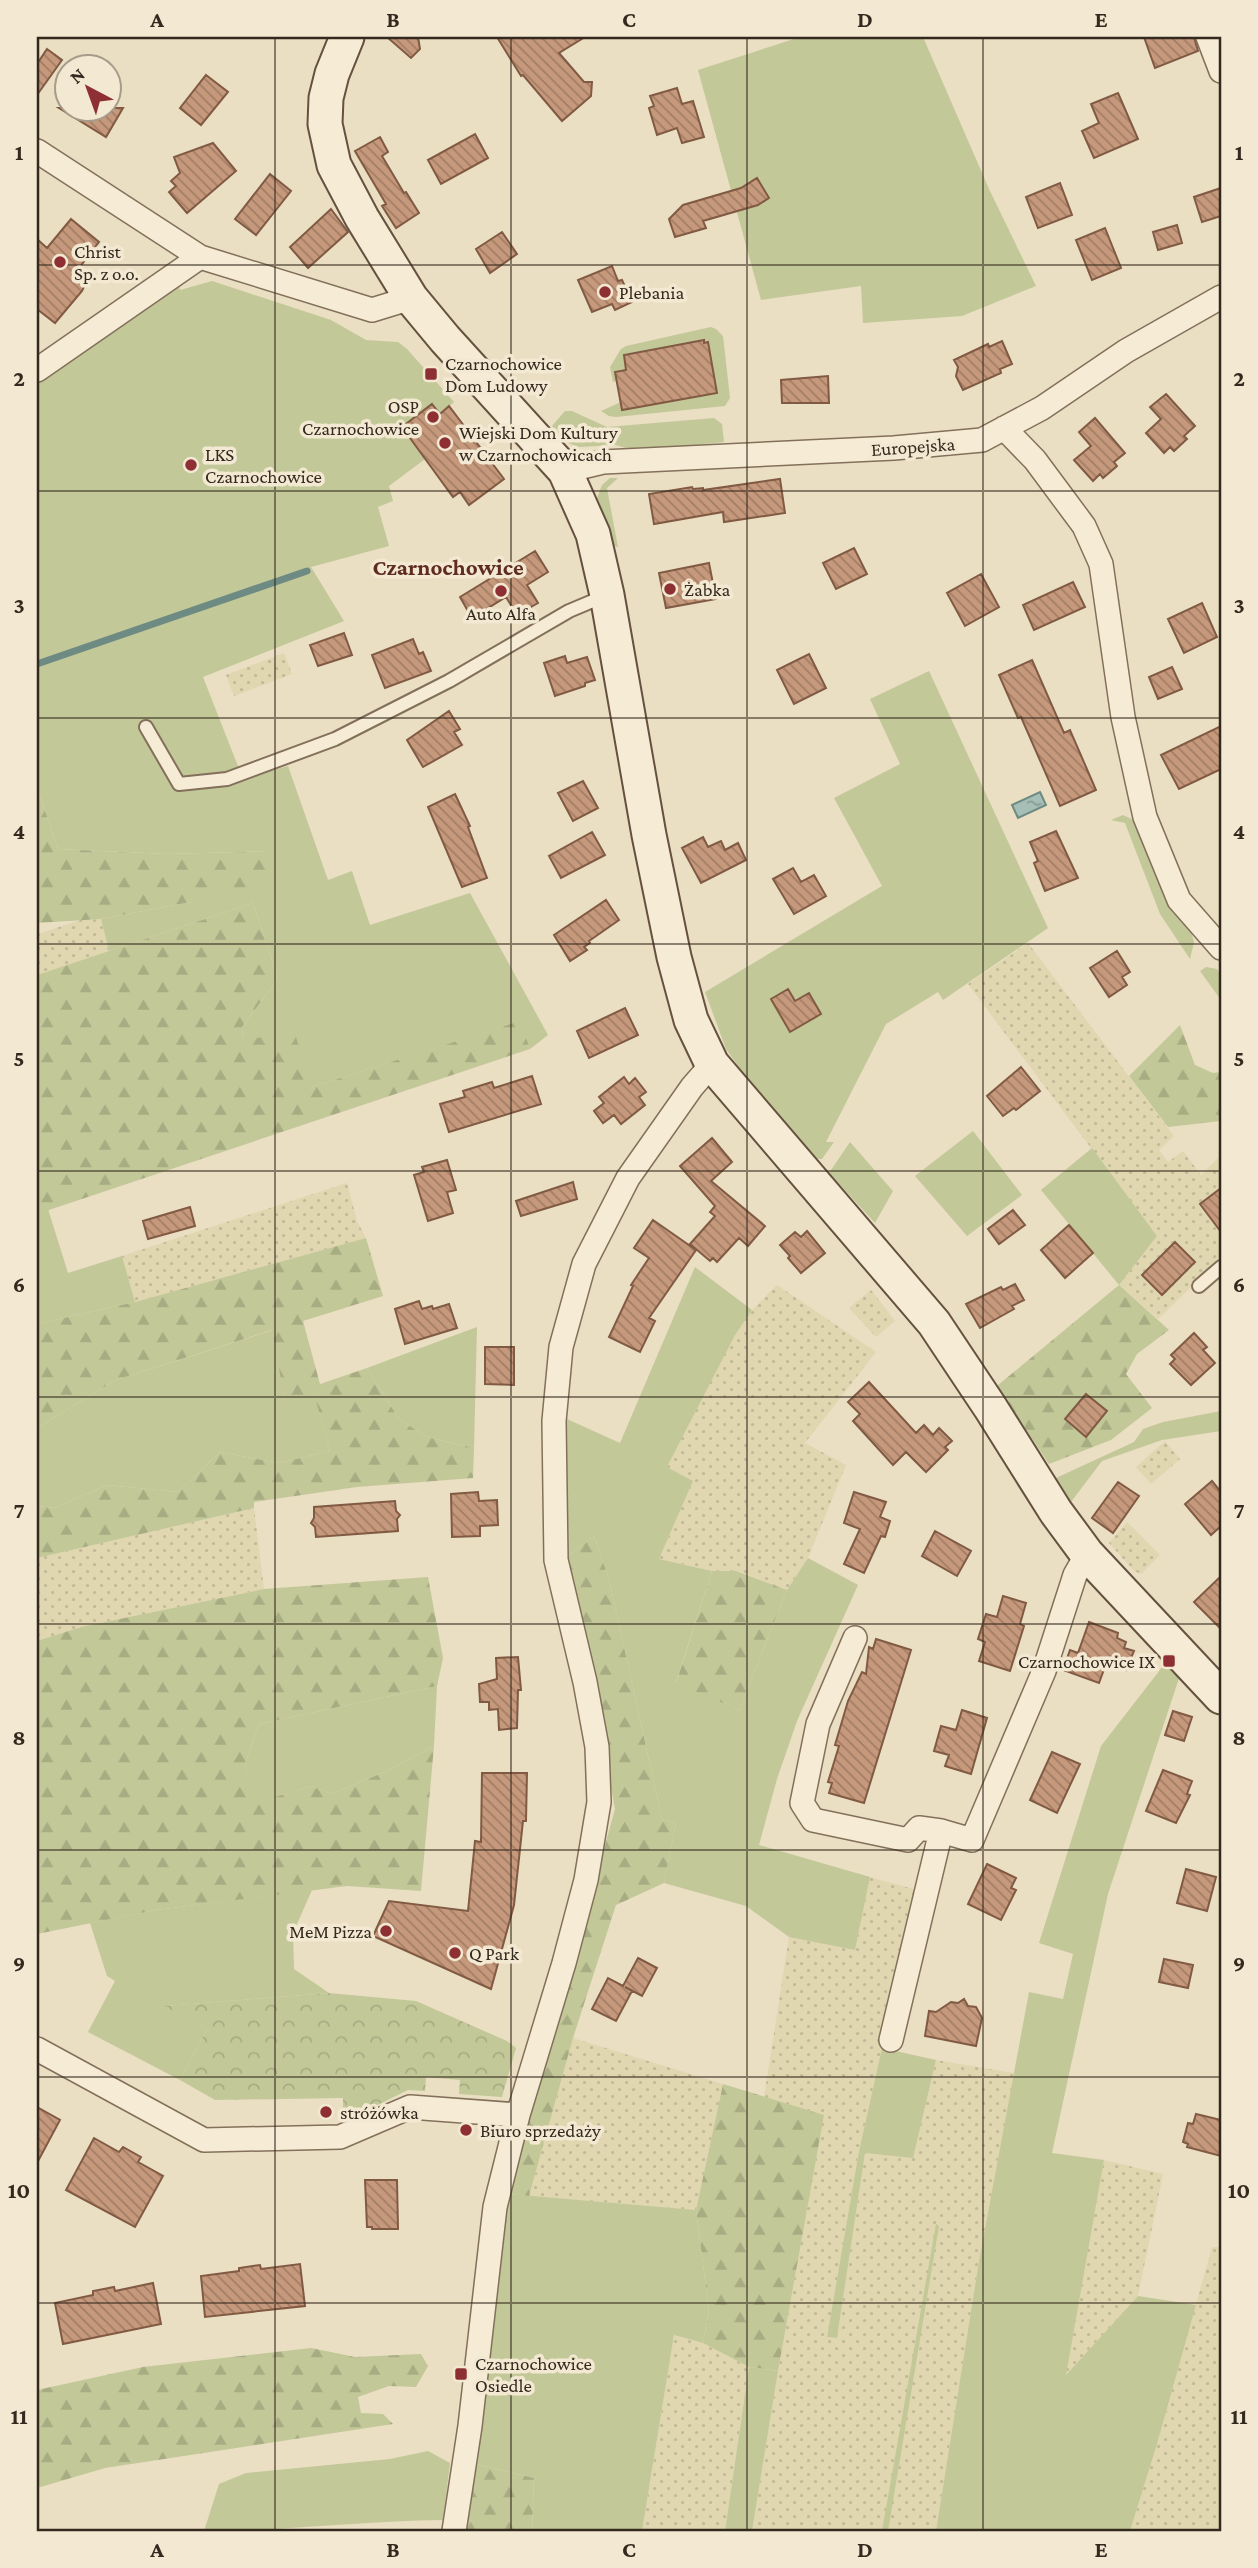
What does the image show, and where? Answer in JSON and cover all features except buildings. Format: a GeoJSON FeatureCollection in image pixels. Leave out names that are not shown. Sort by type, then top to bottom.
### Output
{"type":"FeatureCollection","features":[{"type":"Feature","properties":{"kind":"street"},"geometry":{"type":"LineString","coordinates":[[347,37],[332,74],[326,98],[328,141],[334,165],[362,218],[411,298],[444,339],[565,471],[593,534],[607,595],[649,835],[674,957],[691,1020],[712,1064],[934,1323],[1056,1512],[1087,1554],[1221,1697]]}},
{"type":"Feature","properties":{"kind":"street"},"geometry":{"type":"LineString","coordinates":[[1208,37],[1221,71]]}},
{"type":"Feature","properties":{"kind":"street"},"geometry":{"type":"LineString","coordinates":[[37,152],[200,257],[372,310],[411,298]]}},
{"type":"Feature","properties":{"kind":"street"},"geometry":{"type":"LineString","coordinates":[[37,370],[200,257]]}},
{"type":"Feature","properties":{"kind":"street","name":"Europejska"},"geometry":{"type":"LineString","coordinates":[[565,471],[603,462],[947,445],[982,440],[1042,408],[1154,334],[1221,297]]}},
{"type":"Feature","properties":{"kind":"street"},"geometry":{"type":"LineString","coordinates":[[1004,428],[1035,460],[1084,526],[1101,564],[1123,717],[1145,817],[1179,900],[1221,948]]}},
{"type":"Feature","properties":{"kind":"street"},"geometry":{"type":"LineString","coordinates":[[454,2531],[470,2426],[495,2207],[517,2115],[564,1963],[586,1880],[599,1802],[597,1747],[585,1682],[555,1560],[554,1420],[561,1347],[584,1265],[628,1178],[692,1087],[712,1064]]}},
{"type":"Feature","properties":{"kind":"street"},"geometry":{"type":"LineString","coordinates":[[855,1638],[818,1724],[802,1803],[813,1820],[908,1840],[919,1828],[942,1831],[972,1840],[1044,1671],[1076,1575],[1087,1554]]}},
{"type":"Feature","properties":{"kind":"street"},"geometry":{"type":"LineString","coordinates":[[891,2040],[942,1831]]}},
{"type":"Feature","properties":{"kind":"street"},"geometry":{"type":"LineString","coordinates":[[37,2049],[204,2140],[340,2137],[410,2107],[517,2115]]}},
{"type":"Feature","properties":{"kind":"lane"},"geometry":{"type":"LineString","coordinates":[[146,727],[178,784],[227,779],[335,739],[449,681],[569,611],[607,595]]}},
{"type":"Feature","properties":{"kind":"lane"},"geometry":{"type":"LineString","coordinates":[[1199,1286],[1221,1268]]}},
{"type":"Feature","properties":{"kind":"shaded area"},"geometry":{"type":"Polygon","coordinates":[[[284,653],[292,674],[234,696],[226,675],[284,653]]]}},
{"type":"Feature","properties":{"kind":"shaded area"},"geometry":{"type":"Polygon","coordinates":[[[101,919],[109,951],[37,975],[37,934],[81,920],[101,919]]]}},
{"type":"Feature","properties":{"kind":"shaded area"},"geometry":{"type":"Polygon","coordinates":[[[1028,943],[1174,1136],[1159,1150],[1168,1162],[1183,1151],[1201,1175],[1221,1155],[1221,1258],[1158,1319],[1119,1285],[1157,1236],[968,984],[1028,943]]]}},
{"type":"Feature","properties":{"kind":"shaded area"},"geometry":{"type":"Polygon","coordinates":[[[347,1183],[357,1221],[366,1238],[135,1302],[122,1256],[347,1183]]]}},
{"type":"Feature","properties":{"kind":"shaded area"},"geometry":{"type":"Polygon","coordinates":[[[777,1285],[876,1352],[805,1443],[846,1465],[808,1558],[787,1590],[737,1571],[712,1571],[659,1559],[693,1481],[667,1467],[731,1338],[752,1310],[777,1285]]]}},
{"type":"Feature","properties":{"kind":"shaded area"},"geometry":{"type":"Polygon","coordinates":[[[871,1290],[895,1321],[876,1337],[849,1308],[871,1290]]]}},
{"type":"Feature","properties":{"kind":"shaded area"},"geometry":{"type":"Polygon","coordinates":[[[1165,1441],[1180,1459],[1151,1484],[1136,1467],[1165,1441]]]}},
{"type":"Feature","properties":{"kind":"shaded area"},"geometry":{"type":"Polygon","coordinates":[[[254,1508],[264,1589],[81,1627],[37,1641],[37,1558],[254,1508]]]}},
{"type":"Feature","properties":{"kind":"shaded area"},"geometry":{"type":"Polygon","coordinates":[[[1127,1522],[1160,1555],[1141,1574],[1134,1571],[1109,1543],[1127,1522]]]}},
{"type":"Feature","properties":{"kind":"shaded area"},"geometry":{"type":"Polygon","coordinates":[[[870,1877],[917,1890],[859,2151],[827,2337],[837,2338],[865,2153],[913,2157],[936,2060],[1014,2073],[979,2261],[936,2531],[752,2531],[823,2115],[764,2097],[789,1937],[855,1950],[870,1877]]]}},
{"type":"Feature","properties":{"kind":"shaded area"},"geometry":{"type":"Polygon","coordinates":[[[573,2038],[723,2084],[696,2210],[529,2196],[573,2038]]]}},
{"type":"Feature","properties":{"kind":"shaded area"},"geometry":{"type":"Polygon","coordinates":[[[1104,2160],[1163,2174],[1138,2296],[1065,2376],[1104,2160]]]}},
{"type":"Feature","properties":{"kind":"shaded area"},"geometry":{"type":"Polygon","coordinates":[[[1212,2247],[1221,2247],[1221,2531],[1130,2531],[1157,2444],[1212,2247]]]}},
{"type":"Feature","properties":{"kind":"shaded area"},"geometry":{"type":"Polygon","coordinates":[[[674,2335],[703,2343],[749,2367],[725,2531],[642,2531],[674,2335]]]}},
{"type":"Feature","properties":{"kind":"green space"},"geometry":{"type":"Polygon","coordinates":[[[800,37],[923,37],[989,189],[1036,286],[962,316],[863,323],[861,286],[761,300],[698,70],[800,37]]]}},
{"type":"Feature","properties":{"kind":"green space"},"geometry":{"type":"Polygon","coordinates":[[[178,281],[180,290],[212,281],[331,320],[366,340],[398,342],[454,402],[440,414],[432,404],[402,427],[425,459],[389,486],[393,501],[378,507],[389,546],[311,567],[344,621],[203,677],[243,779],[288,766],[328,880],[352,871],[370,925],[470,893],[548,1035],[530,1049],[519,1022],[312,1087],[243,1039],[242,1027],[278,979],[253,903],[109,951],[101,919],[191,902],[270,851],[167,854],[58,849],[37,787],[37,376],[178,281]]]}},
{"type":"Feature","properties":{"kind":"green space"},"geometry":{"type":"Polygon","coordinates":[[[711,327],[723,336],[730,398],[725,406],[616,417],[601,411],[621,402],[623,410],[717,393],[708,342],[704,343],[703,340],[624,355],[626,370],[615,372],[617,381],[613,382],[610,367],[621,349],[626,346],[711,327]]]}},
{"type":"Feature","properties":{"kind":"green space"},"geometry":{"type":"Polygon","coordinates":[[[565,411],[572,411],[607,427],[714,418],[722,424],[724,442],[637,451],[615,445],[578,447],[566,442],[552,426],[565,411]]]}},
{"type":"Feature","properties":{"kind":"green space"},"geometry":{"type":"Polygon","coordinates":[[[610,478],[618,478],[607,488],[618,547],[614,546],[597,498],[602,485],[610,478]]]}},
{"type":"Feature","properties":{"kind":"green space"},"geometry":{"type":"Polygon","coordinates":[[[929,671],[1048,928],[943,1000],[938,992],[886,1024],[826,1142],[834,1142],[822,1159],[817,1159],[753,1087],[726,1049],[705,992],[882,886],[834,798],[900,764],[870,699],[929,671]]]}},
{"type":"Feature","properties":{"kind":"green space"},"geometry":{"type":"Polygon","coordinates":[[[37,787],[58,849],[167,854],[271,851],[271,880],[191,902],[101,919],[37,923],[37,787]]]}},
{"type":"Feature","properties":{"kind":"green space"},"geometry":{"type":"Polygon","coordinates":[[[1123,815],[1136,821],[1191,931],[1194,942],[1190,959],[1160,914],[1125,823],[1111,820],[1123,815]]]}},
{"type":"Feature","properties":{"kind":"green space"},"geometry":{"type":"Polygon","coordinates":[[[253,903],[278,979],[242,1027],[243,1039],[295,1034],[312,1087],[520,1021],[530,1049],[37,1214],[37,975],[253,903]]]}},
{"type":"Feature","properties":{"kind":"green space"},"geometry":{"type":"Polygon","coordinates":[[[1206,967],[1217,969],[1221,976],[1221,1000],[1200,971],[1206,967]]]}},
{"type":"Feature","properties":{"kind":"green space"},"geometry":{"type":"Polygon","coordinates":[[[1180,1025],[1195,1065],[1213,1073],[1221,1072],[1221,1121],[1168,1127],[1129,1076],[1180,1025]]]}},
{"type":"Feature","properties":{"kind":"green space"},"geometry":{"type":"Polygon","coordinates":[[[973,1131],[1022,1195],[967,1236],[915,1176],[973,1131]]]}},
{"type":"Feature","properties":{"kind":"green space"},"geometry":{"type":"Polygon","coordinates":[[[850,1142],[893,1191],[875,1223],[829,1173],[850,1142]]]}},
{"type":"Feature","properties":{"kind":"green space"},"geometry":{"type":"Polygon","coordinates":[[[1092,1148],[1157,1236],[1119,1285],[1041,1190],[1092,1148]]]}},
{"type":"Feature","properties":{"kind":"green space"},"geometry":{"type":"Polygon","coordinates":[[[48,1209],[68,1273],[122,1256],[135,1302],[37,1324],[37,1214],[48,1209]]]}},
{"type":"Feature","properties":{"kind":"green space"},"geometry":{"type":"Polygon","coordinates":[[[366,1238],[383,1296],[303,1321],[320,1384],[367,1368],[399,1419],[427,1437],[474,1448],[473,1478],[357,1487],[254,1502],[254,1508],[37,1558],[37,1506],[54,1508],[107,1485],[178,1492],[220,1452],[279,1463],[330,1451],[314,1394],[285,1402],[272,1330],[116,1380],[37,1428],[37,1324],[135,1302],[366,1238]]]}},
{"type":"Feature","properties":{"kind":"green space"},"geometry":{"type":"Polygon","coordinates":[[[695,1267],[752,1310],[735,1335],[667,1467],[693,1481],[659,1559],[712,1571],[676,1682],[739,1710],[787,1590],[808,1558],[858,1585],[797,1721],[777,1779],[759,1845],[870,1877],[855,1950],[789,1937],[746,1906],[664,1883],[676,1823],[662,1819],[609,1579],[594,1536],[568,1556],[562,1526],[567,1419],[620,1443],[695,1267]]]}},
{"type":"Feature","properties":{"kind":"green space"},"geometry":{"type":"Polygon","coordinates":[[[1119,1285],[1169,1330],[1137,1354],[1126,1374],[1152,1408],[1111,1440],[1049,1464],[997,1386],[1119,1285]]]}},
{"type":"Feature","properties":{"kind":"green space"},"geometry":{"type":"Polygon","coordinates":[[[477,1327],[474,1448],[427,1437],[399,1419],[367,1368],[477,1327]]]}},
{"type":"Feature","properties":{"kind":"green space"},"geometry":{"type":"Polygon","coordinates":[[[273,1330],[285,1401],[314,1393],[330,1451],[279,1463],[220,1452],[178,1492],[107,1485],[54,1508],[37,1506],[37,1428],[116,1380],[273,1330]]]}},
{"type":"Feature","properties":{"kind":"green space"},"geometry":{"type":"Polygon","coordinates":[[[1221,1411],[1221,1431],[1162,1440],[1102,1461],[1071,1502],[1056,1478],[1134,1442],[1143,1429],[1163,1422],[1221,1411]]]}},
{"type":"Feature","properties":{"kind":"green space"},"geometry":{"type":"Polygon","coordinates":[[[594,1536],[609,1579],[662,1819],[676,1823],[664,1883],[616,1905],[573,2038],[529,2196],[509,2194],[615,1809],[568,1556],[594,1536]]]}},
{"type":"Feature","properties":{"kind":"green space"},"geometry":{"type":"Polygon","coordinates":[[[712,1571],[736,1571],[787,1590],[739,1710],[676,1683],[712,1571]]]}},
{"type":"Feature","properties":{"kind":"green space"},"geometry":{"type":"Polygon","coordinates":[[[428,1577],[443,1658],[437,1686],[259,1724],[245,1764],[252,1804],[311,1786],[332,1794],[387,1771],[434,1746],[421,1891],[347,1886],[156,1910],[37,1934],[37,1641],[81,1627],[264,1589],[428,1577]]]}},
{"type":"Feature","properties":{"kind":"green space"},"geometry":{"type":"Polygon","coordinates":[[[1170,1657],[1182,1669],[1108,1894],[1052,2153],[1104,2160],[1066,2375],[1138,2296],[1196,2305],[1130,2531],[936,2531],[979,2261],[1029,1992],[1063,1999],[1073,1954],[1039,1943],[1101,1746],[1170,1657]]]}},
{"type":"Feature","properties":{"kind":"green space"},"geometry":{"type":"Polygon","coordinates":[[[437,1686],[434,1746],[387,1771],[332,1794],[311,1786],[251,1805],[245,1764],[259,1724],[437,1686]]]}},
{"type":"Feature","properties":{"kind":"green space"},"geometry":{"type":"Polygon","coordinates":[[[312,1890],[293,1933],[294,1969],[329,1993],[166,2006],[207,2029],[180,2080],[88,2032],[115,1981],[107,1976],[90,1923],[156,1910],[312,1890]]]}},
{"type":"Feature","properties":{"kind":"green space"},"geometry":{"type":"Polygon","coordinates":[[[329,1993],[416,2001],[507,2041],[516,2048],[502,2097],[459,2094],[460,2080],[426,2077],[425,2091],[408,2090],[343,2122],[343,2098],[215,2100],[180,2080],[207,2029],[164,2006],[329,1993]]]}},
{"type":"Feature","properties":{"kind":"green space"},"geometry":{"type":"Polygon","coordinates":[[[882,2048],[936,2060],[913,2158],[865,2153],[837,2338],[827,2337],[859,2151],[882,2048]]]}},
{"type":"Feature","properties":{"kind":"green space"},"geometry":{"type":"Polygon","coordinates":[[[723,2084],[824,2115],[778,2371],[749,2367],[703,2343],[709,2310],[696,2210],[723,2084]]]}},
{"type":"Feature","properties":{"kind":"green space"},"geometry":{"type":"Polygon","coordinates":[[[509,2194],[696,2210],[709,2310],[703,2343],[674,2335],[642,2531],[532,2531],[534,2478],[472,2463],[509,2194]]]}},
{"type":"Feature","properties":{"kind":"green space"},"geometry":{"type":"Polygon","coordinates":[[[936,2224],[939,2226],[888,2531],[882,2531],[936,2224]]]}},
{"type":"Feature","properties":{"kind":"green space"},"geometry":{"type":"Polygon","coordinates":[[[311,2348],[355,2357],[421,2354],[428,2366],[416,2387],[389,2386],[358,2397],[361,2413],[383,2414],[393,2424],[105,2468],[37,2488],[37,2390],[143,2367],[311,2348]]]}},
{"type":"Feature","properties":{"kind":"green space"},"geometry":{"type":"Polygon","coordinates":[[[749,2367],[778,2371],[752,2531],[725,2531],[749,2367]]]}},
{"type":"Feature","properties":{"kind":"green space"},"geometry":{"type":"Polygon","coordinates":[[[428,2451],[450,2463],[443,2520],[204,2531],[219,2484],[246,2473],[390,2459],[428,2451]]]}},
{"type":"Feature","properties":{"kind":"green space"},"geometry":{"type":"Polygon","coordinates":[[[472,2463],[534,2478],[532,2531],[465,2531],[472,2463]]]}},
{"type":"Feature","properties":{"kind":"water"},"geometry":{"type":"Polygon","coordinates":[[[1040,792],[1046,805],[1018,818],[1012,805],[1040,792]]]}},
{"type":"Feature","properties":{"kind":"waterway"},"geometry":{"type":"LineString","coordinates":[[37,664],[307,571]]}},
{"type":"Feature","properties":{"kind":"place","name":"Christ Sp. z o.o."},"geometry":{"type":"Point","coordinates":[60,262]}},
{"type":"Feature","properties":{"kind":"place","name":"Plebania"},"geometry":{"type":"Point","coordinates":[605,292]}},
{"type":"Feature","properties":{"kind":"place","name":"Czarnochowice Dom Ludowy"},"geometry":{"type":"Point","coordinates":[431,374]}},
{"type":"Feature","properties":{"kind":"place","name":"OSP Czarnochowice"},"geometry":{"type":"Point","coordinates":[433,417]}},
{"type":"Feature","properties":{"kind":"place","name":"Wiejski Dom Kultury w Czarnochowicach"},"geometry":{"type":"Point","coordinates":[445,443]}},
{"type":"Feature","properties":{"kind":"place","name":"LKS Czarnochowice"},"geometry":{"type":"Point","coordinates":[191,465]}},
{"type":"Feature","properties":{"kind":"place","name":"Żabka"},"geometry":{"type":"Point","coordinates":[670,589]}},
{"type":"Feature","properties":{"kind":"place","name":"Auto Alfa"},"geometry":{"type":"Point","coordinates":[501,591]}},
{"type":"Feature","properties":{"kind":"place","name":"Czarnochowice IX"},"geometry":{"type":"Point","coordinates":[1169,1661]}},
{"type":"Feature","properties":{"kind":"place","name":"MeM Pizza"},"geometry":{"type":"Point","coordinates":[386,1931]}},
{"type":"Feature","properties":{"kind":"place","name":"Q Park"},"geometry":{"type":"Point","coordinates":[455,1953]}},
{"type":"Feature","properties":{"kind":"place","name":"stróżówka"},"geometry":{"type":"Point","coordinates":[326,2112]}},
{"type":"Feature","properties":{"kind":"place","name":"Biuro sprzedaży"},"geometry":{"type":"Point","coordinates":[466,2130]}},
{"type":"Feature","properties":{"kind":"place","name":"Czarnochowice Osiedle"},"geometry":{"type":"Point","coordinates":[461,2374]}},
{"type":"Feature","properties":{"kind":"district","name":"Czarnochowice"},"geometry":{"type":"Point","coordinates":[448,567]}}]}
